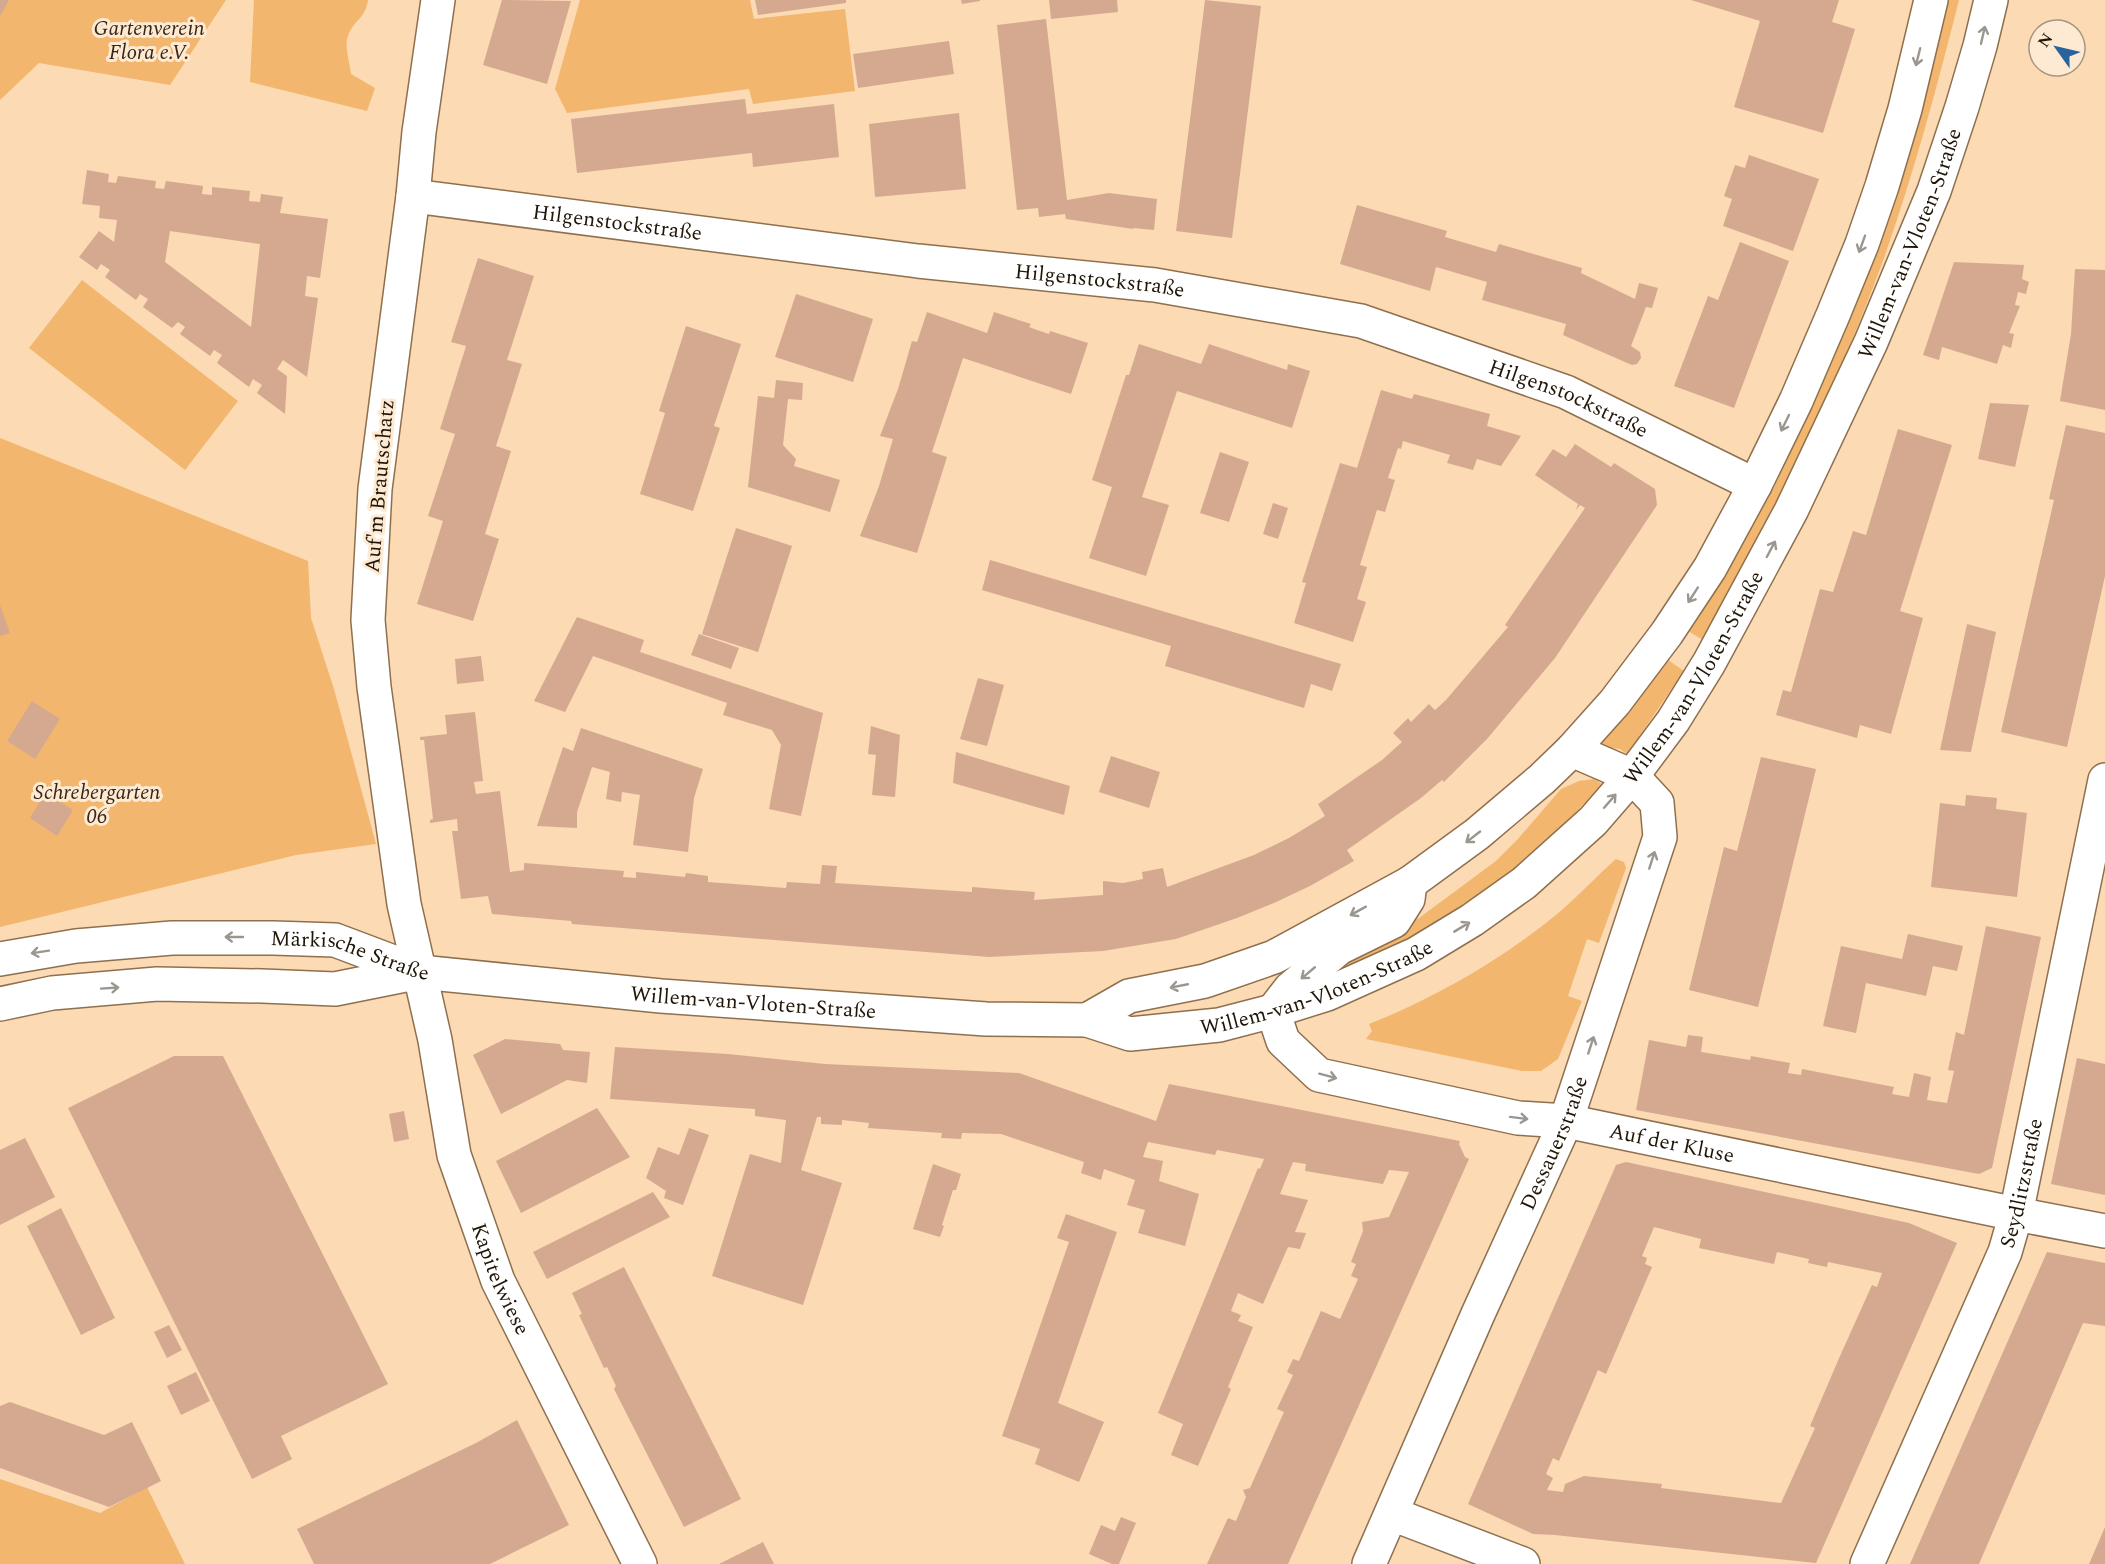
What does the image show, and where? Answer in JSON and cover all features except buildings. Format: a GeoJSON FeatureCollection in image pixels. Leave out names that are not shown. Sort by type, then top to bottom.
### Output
{"type":"FeatureCollection","features":[{"type":"Feature","properties":{"kind":"street","name":"Auf'm Brautschatz"},"geometry":{"type":"LineString","coordinates":[[420,972],[404,904],[374,687],[368,620],[375,489],[413,196],[419,132],[438,0]]}},
{"type":"Feature","properties":{"kind":"street","name":"Willem-van-Vloten-Straße"},"geometry":{"type":"LineString","coordinates":[[1087,1020],[1129,996],[1205,981],[1274,957],[1410,883],[1478,834],[1542,779],[1572,750],[1615,702],[1667,633],[1710,568],[1755,485],[1796,401],[1862,244],[1905,109],[1931,0]]}},
{"type":"Feature","properties":{"kind":"street","name":"Willem-van-Vloten-Straße"},"geometry":{"type":"LineString","coordinates":[[420,972],[661,996],[986,1019],[1087,1020],[1130,1034],[1219,1025],[1278,1026],[1327,994],[1416,954],[1472,920],[1524,883],[1593,821],[1632,776],[1673,721],[1709,663],[1791,511],[1845,400],[1934,191],[1965,97],[1991,0]]}},
{"type":"Feature","properties":{"kind":"street","name":"Hilgenstockstraße"},"geometry":{"type":"LineString","coordinates":[[413,196],[918,261],[1155,285],[1361,321],[1566,392],[1755,485]]}},
{"type":"Feature","properties":{"kind":"street","name":"Dessauerstraße"},"geometry":{"type":"LineString","coordinates":[[1369,1564],[1478,1314],[1566,1121],[1660,837],[1657,803],[1632,776],[1572,750]]}},
{"type":"Feature","properties":{"kind":"street","name":"Seydlitzstraße"},"geometry":{"type":"LineString","coordinates":[[1867,1564],[2005,1252],[2016,1214],[2105,780]]}},
{"type":"Feature","properties":{"kind":"street"},"geometry":{"type":"LineString","coordinates":[[1278,1026],[1290,989],[1339,948],[1394,921],[1408,899],[1410,883]]}},
{"type":"Feature","properties":{"kind":"street","name":"Märkische Straße"},"geometry":{"type":"LineString","coordinates":[[0,959],[76,946],[162,939],[273,938],[335,940],[420,972]]}},
{"type":"Feature","properties":{"kind":"street","name":"Märkische Straße"},"geometry":{"type":"LineString","coordinates":[[0,1004],[52,993],[157,984],[335,989],[420,972]]}},
{"type":"Feature","properties":{"kind":"street","name":"Kapitelwiese"},"geometry":{"type":"LineString","coordinates":[[420,972],[435,1040],[454,1155],[498,1281],[640,1564]]}},
{"type":"Feature","properties":{"kind":"street","name":"Auf der Kluse"},"geometry":{"type":"LineString","coordinates":[[1278,1026],[1319,1075],[1518,1119],[1566,1121],[2105,1231]]}},
{"type":"Feature","properties":{"kind":"street"},"geometry":{"type":"LineString","coordinates":[[1392,1514],[1523,1564]]}},
{"type":"Feature","properties":{"kind":"green space","name":"Gartenverein Flora e.V."},"geometry":{"type":"Polygon","coordinates":[[[0,0],[226,0],[170,85],[39,63],[0,100],[0,0]]]}},
{"type":"Feature","properties":{"kind":"green space"},"geometry":{"type":"Polygon","coordinates":[[[254,0],[368,0],[364,12],[350,31],[347,40],[351,74],[375,88],[367,111],[250,82],[254,0]]]}},
{"type":"Feature","properties":{"kind":"green space"},"geometry":{"type":"Polygon","coordinates":[[[580,0],[750,0],[754,19],[845,9],[855,91],[753,104],[749,89],[567,113],[555,89],[580,0]]]}},
{"type":"Feature","properties":{"kind":"green space"},"geometry":{"type":"Polygon","coordinates":[[[1945,0],[1959,0],[1924,130],[1884,258],[1824,404],[1754,547],[1703,640],[1688,631],[1774,488],[1856,304],[1883,232],[1945,0]]]}},
{"type":"Feature","properties":{"kind":"green space"},"geometry":{"type":"Polygon","coordinates":[[[82,280],[238,401],[185,470],[29,348],[82,280]]]}},
{"type":"Feature","properties":{"kind":"green space","name":"Schrebergarten 06"},"geometry":{"type":"Polygon","coordinates":[[[0,438],[308,561],[311,618],[334,689],[376,844],[296,855],[0,927],[0,438]]]}},
{"type":"Feature","properties":{"kind":"green space"},"geometry":{"type":"Polygon","coordinates":[[[1668,660],[1684,671],[1627,754],[1620,749],[1603,747],[1601,742],[1641,696],[1668,660]]]}},
{"type":"Feature","properties":{"kind":"green space"},"geometry":{"type":"Polygon","coordinates":[[[1594,779],[1602,784],[1599,788],[1550,839],[1497,882],[1420,933],[1343,970],[1340,968],[1344,960],[1419,918],[1496,861],[1561,789],[1579,781],[1594,779]]]}},
{"type":"Feature","properties":{"kind":"green space"},"geometry":{"type":"Polygon","coordinates":[[[1616,859],[1624,862],[1626,868],[1599,943],[1587,939],[1568,996],[1582,1001],[1558,1059],[1541,1071],[1522,1071],[1366,1039],[1372,1031],[1369,1024],[1445,989],[1519,943],[1563,909],[1616,859]]]}},
{"type":"Feature","properties":{"kind":"green space"},"geometry":{"type":"Polygon","coordinates":[[[0,1479],[100,1513],[147,1487],[185,1564],[0,1564],[0,1479]]]}}]}
